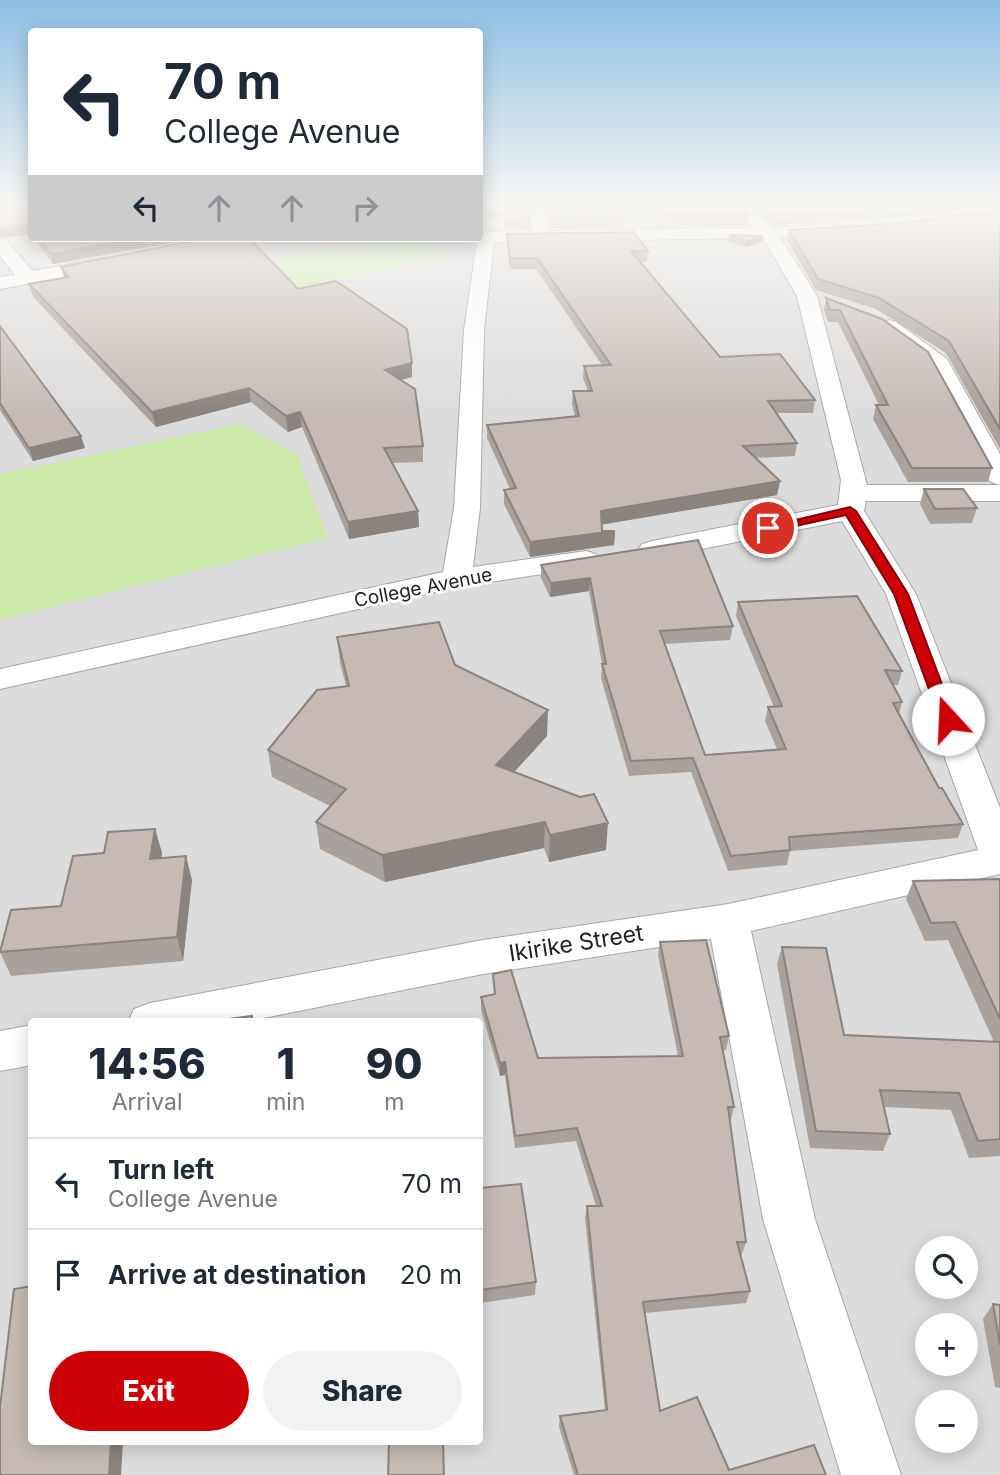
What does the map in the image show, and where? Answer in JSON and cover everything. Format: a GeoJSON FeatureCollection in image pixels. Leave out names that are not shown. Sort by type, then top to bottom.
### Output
{"type":"FeatureCollection","features":[{"type":"Feature","properties":{"kind":"street"},"geometry":{"type":"LineString","coordinates":[[25,274],[28,278]]}},
{"type":"Feature","properties":{"kind":"street"},"geometry":{"type":"LineString","coordinates":[[0,283],[51,274]]}},
{"type":"Feature","properties":{"kind":"street"},"geometry":{"type":"LineString","coordinates":[[457,578],[467,508],[474,330],[479,274]]}},
{"type":"Feature","properties":{"kind":"street"},"geometry":{"type":"LineString","coordinates":[[794,274],[807,296],[840,415],[852,502],[901,594],[1000,859]]}},
{"type":"Feature","properties":{"kind":"street"},"geometry":{"type":"LineString","coordinates":[[807,296],[832,304]]}},
{"type":"Feature","properties":{"kind":"street"},"geometry":{"type":"LineString","coordinates":[[868,315],[888,325],[936,359],[1000,477]]}},
{"type":"Feature","properties":{"kind":"street","name":"College Avenue"},"geometry":{"type":"LineString","coordinates":[[0,678],[457,578],[634,554],[852,502],[1000,493]]}},
{"type":"Feature","properties":{"kind":"street","name":"Ikirike Street"},"geometry":{"type":"LineString","coordinates":[[170,1018],[483,957],[728,920],[1000,859]]}},
{"type":"Feature","properties":{"kind":"street"},"geometry":{"type":"LineString","coordinates":[[728,920],[789,1219],[871,1475]]}},
{"type":"Feature","properties":{"kind":"street"},"geometry":{"type":"LineString","coordinates":[[0,1051],[28,1046]]}},
{"type":"Feature","properties":{"kind":"shaded area"},"geometry":{"type":"Polygon","coordinates":[[[0,274],[1000,274],[1000,1475],[0,1475],[0,274]]]}},
{"type":"Feature","properties":{"kind":"green space"},"geometry":{"type":"Polygon","coordinates":[[[217,274],[363,274],[230,300],[194,279],[217,274]]]}},
{"type":"Feature","properties":{"kind":"green space"},"geometry":{"type":"Polygon","coordinates":[[[240,424],[297,455],[327,538],[0,620],[0,474],[240,424]]]}},
{"type":"Feature","properties":{"kind":"building"},"geometry":{"type":"Polygon","coordinates":[[[66,274],[283,274],[298,289],[336,281],[407,329],[412,363],[385,370],[415,389],[423,446],[384,448],[418,511],[348,522],[300,412],[286,416],[249,388],[152,412],[29,284],[68,277],[66,274]]]}},
{"type":"Feature","properties":{"kind":"building"},"geometry":{"type":"Polygon","coordinates":[[[548,274],[650,274],[720,357],[780,354],[815,400],[768,401],[797,443],[743,446],[780,481],[601,511],[602,531],[615,531],[530,542],[504,490],[516,488],[487,425],[579,416],[573,391],[592,391],[584,366],[611,365],[548,274]]]}},
{"type":"Feature","properties":{"kind":"building"},"geometry":{"type":"Polygon","coordinates":[[[815,274],[1000,274],[1000,429],[949,341],[879,298],[818,279],[815,274]]]}},
{"type":"Feature","properties":{"kind":"building"},"geometry":{"type":"Polygon","coordinates":[[[826,298],[882,319],[928,352],[992,468],[912,468],[876,405],[888,405],[840,310],[830,310],[826,298]]]}},
{"type":"Feature","properties":{"kind":"building"},"geometry":{"type":"Polygon","coordinates":[[[0,326],[81,436],[29,448],[0,403],[0,326]]]}},
{"type":"Feature","properties":{"kind":"building"},"geometry":{"type":"Polygon","coordinates":[[[924,489],[963,489],[977,508],[935,509],[924,489]]]}},
{"type":"Feature","properties":{"kind":"building"},"geometry":{"type":"Polygon","coordinates":[[[698,540],[733,626],[660,631],[705,755],[786,749],[768,707],[782,706],[738,602],[857,596],[902,671],[885,670],[902,702],[893,703],[939,788],[942,788],[963,824],[789,837],[790,850],[731,856],[693,758],[631,761],[602,664],[606,664],[590,578],[551,583],[541,565],[698,540]]]}},
{"type":"Feature","properties":{"kind":"building"},"geometry":{"type":"Polygon","coordinates":[[[439,622],[455,665],[548,710],[496,765],[580,797],[594,794],[608,823],[550,835],[545,822],[382,855],[316,822],[346,789],[268,750],[317,690],[349,686],[337,637],[439,622]]]}},
{"type":"Feature","properties":{"kind":"building"},"geometry":{"type":"Polygon","coordinates":[[[155,829],[150,859],[186,856],[177,937],[0,952],[11,910],[61,906],[73,856],[104,853],[108,832],[155,829]]]}},
{"type":"Feature","properties":{"kind":"building"},"geometry":{"type":"Polygon","coordinates":[[[999,879],[1000,1019],[955,922],[931,923],[913,881],[999,879]]]}},
{"type":"Feature","properties":{"kind":"building"},"geometry":{"type":"Polygon","coordinates":[[[706,940],[729,1036],[720,1037],[734,1107],[728,1107],[746,1242],[737,1242],[750,1291],[643,1302],[660,1411],[697,1397],[729,1470],[814,1445],[826,1475],[578,1475],[560,1416],[607,1410],[587,1206],[602,1206],[577,1128],[515,1136],[505,1062],[500,1063],[481,997],[495,994],[493,974],[511,970],[538,1058],[683,1056],[660,942],[706,940]]]}},
{"type":"Feature","properties":{"kind":"building"},"geometry":{"type":"Polygon","coordinates":[[[782,947],[826,948],[844,1035],[1000,1042],[1000,1139],[978,1141],[959,1093],[880,1090],[890,1134],[816,1131],[782,947]]]}},
{"type":"Feature","properties":{"kind":"building"},"geometry":{"type":"Polygon","coordinates":[[[521,1184],[536,1282],[483,1290],[483,1188],[521,1184]]]}},
{"type":"Feature","properties":{"kind":"building"},"geometry":{"type":"Polygon","coordinates":[[[28,1287],[28,1445],[111,1445],[109,1475],[0,1475],[0,1407],[14,1289],[28,1287]]]}},
{"type":"Feature","properties":{"kind":"building"},"geometry":{"type":"Polygon","coordinates":[[[993,1304],[1000,1305],[1000,1345],[993,1304]]]}},
{"type":"Feature","properties":{"kind":"building"},"geometry":{"type":"Polygon","coordinates":[[[389,1445],[443,1445],[444,1475],[388,1475],[389,1445]]]}},
{"type":"Feature","properties":{"kind":"route"},"geometry":{"type":"LineString","coordinates":[[768,528],[850,511],[901,594],[948,719]]}}]}
